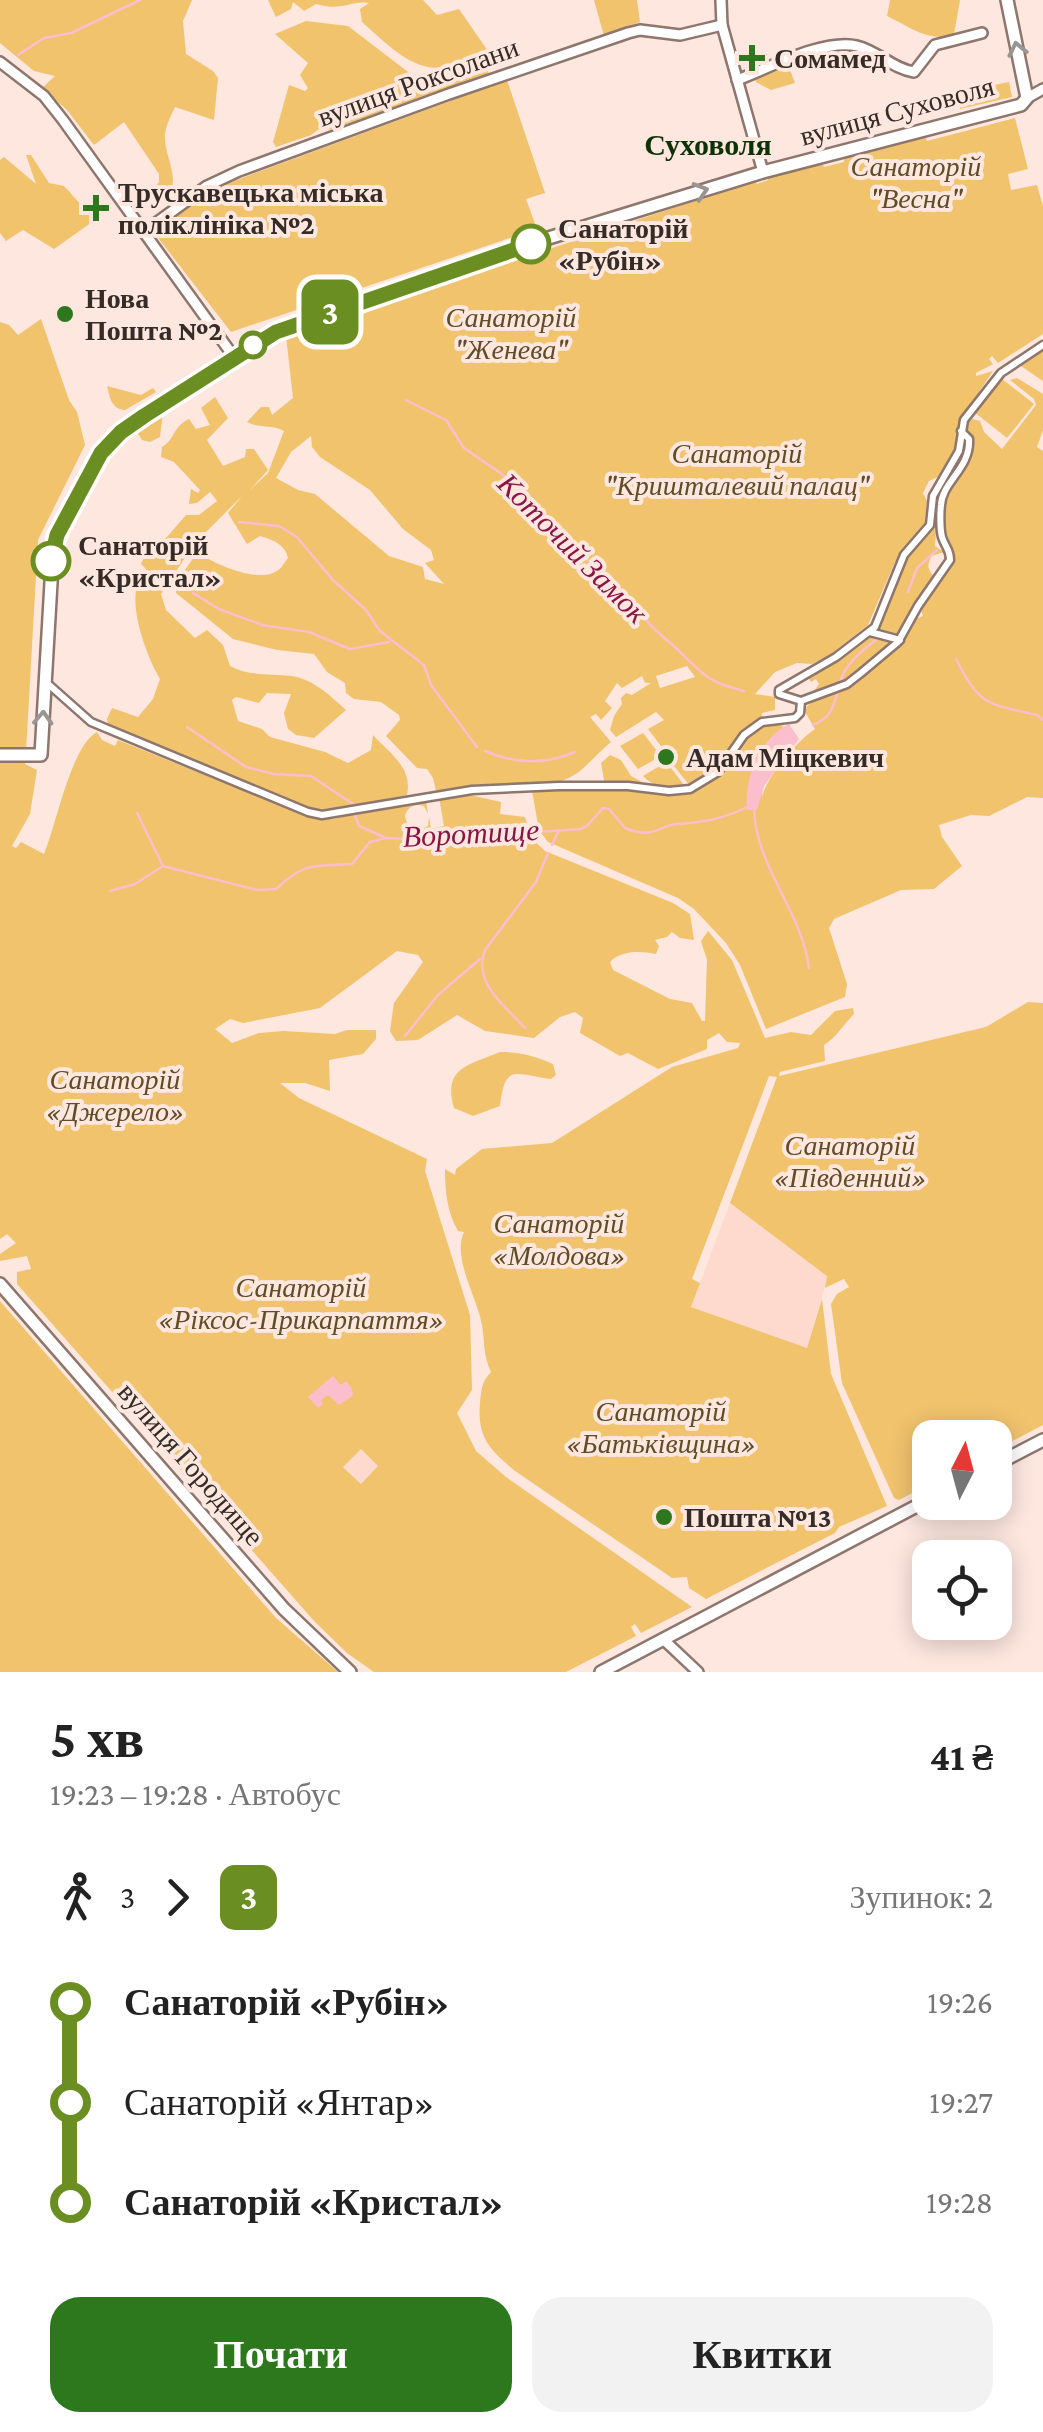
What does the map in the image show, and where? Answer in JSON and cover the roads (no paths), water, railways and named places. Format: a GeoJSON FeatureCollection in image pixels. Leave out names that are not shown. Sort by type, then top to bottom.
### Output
{"type":"FeatureCollection","features":[{"type":"Feature","properties":{"kind":"street"},"geometry":{"type":"LineString","coordinates":[[721,0],[722,25],[763,172]]}},
{"type":"Feature","properties":{"kind":"street"},"geometry":{"type":"LineString","coordinates":[[1007,0],[1028,98]]}},
{"type":"Feature","properties":{"kind":"street","name":"вулиця Роксолани"},"geometry":{"type":"LineString","coordinates":[[145,231],[207,186],[239,171],[465,88],[628,32],[680,35],[722,25]]}},
{"type":"Feature","properties":{"kind":"street"},"geometry":{"type":"LineString","coordinates":[[737,80],[840,43],[877,53],[914,72],[936,45],[982,32]]}},
{"type":"Feature","properties":{"kind":"street"},"geometry":{"type":"LineString","coordinates":[[0,62],[44,96],[234,356]]}},
{"type":"Feature","properties":{"kind":"street","name":"вулиця Суховоля"},"geometry":{"type":"LineString","coordinates":[[0,755],[42,755],[53,548],[96,462],[121,432],[234,356],[276,332],[529,244],[763,172],[1021,105],[1043,89]]}},
{"type":"Feature","properties":{"kind":"street"},"geometry":{"type":"LineString","coordinates":[[961,431],[969,448],[940,508],[941,536],[950,560],[900,640],[847,684],[833,690],[801,700],[778,692],[836,658],[870,632],[904,555],[930,525],[933,496],[959,452],[961,431],[964,420],[999,375],[1043,345]]}},
{"type":"Feature","properties":{"kind":"street"},"geometry":{"type":"LineString","coordinates":[[870,632],[900,640]]}},
{"type":"Feature","properties":{"kind":"street"},"geometry":{"type":"LineString","coordinates":[[45,681],[91,722],[322,815],[472,790],[559,786],[690,789],[718,772],[744,736],[762,722],[795,718],[800,713],[801,700]]}},
{"type":"Feature","properties":{"kind":"street","name":"вулиця Городище"},"geometry":{"type":"LineString","coordinates":[[0,1284],[284,1609],[350,1672]]}},
{"type":"Feature","properties":{"kind":"street"},"geometry":{"type":"LineString","coordinates":[[1012,1456],[1043,1440]]}},
{"type":"Feature","properties":{"kind":"street"},"geometry":{"type":"LineString","coordinates":[[601,1672],[912,1509]]}},
{"type":"Feature","properties":{"kind":"street"},"geometry":{"type":"LineString","coordinates":[[664,1640],[698,1672]]}},
{"type":"Feature","properties":{"kind":"waterway"},"geometry":{"type":"LineString","coordinates":[[18,55],[44,38],[71,33],[140,0]]}},
{"type":"Feature","properties":{"kind":"waterway","name":"Коточий Замок"},"geometry":{"type":"LineString","coordinates":[[406,400],[446,420],[464,448],[509,479],[700,671],[744,691]]}},
{"type":"Feature","properties":{"kind":"waterway"},"geometry":{"type":"LineString","coordinates":[[239,522],[279,526],[297,537],[332,579],[366,610],[380,631],[424,665],[431,685],[477,747]]}},
{"type":"Feature","properties":{"kind":"waterway","name":"Воротище"},"geometry":{"type":"LineString","coordinates":[[908,592],[917,568],[937,550]]}},
{"type":"Feature","properties":{"kind":"waterway"},"geometry":{"type":"LineString","coordinates":[[193,593],[219,609],[262,625],[309,632],[350,649],[389,642]]}},
{"type":"Feature","properties":{"kind":"waterway","name":"Воротище"},"geometry":{"type":"LineString","coordinates":[[813,725],[831,711],[848,666],[877,639]]}},
{"type":"Feature","properties":{"kind":"waterway"},"geometry":{"type":"LineString","coordinates":[[956,659],[979,695],[996,705],[1043,720]]}},
{"type":"Feature","properties":{"kind":"waterway"},"geometry":{"type":"LineString","coordinates":[[187,727],[246,767],[274,774],[311,776],[353,804]]}},
{"type":"Feature","properties":{"kind":"waterway"},"geometry":{"type":"LineString","coordinates":[[485,751],[530,761],[575,752]]}},
{"type":"Feature","properties":{"kind":"waterway","name":"Воротище"},"geometry":{"type":"LineString","coordinates":[[137,813],[163,866],[257,890],[276,889],[311,867],[352,864],[370,842],[385,838],[430,840],[470,829],[524,833],[580,829],[603,808],[609,809],[625,828],[649,833],[670,825],[722,817],[747,807]]}},
{"type":"Feature","properties":{"kind":"waterway"},"geometry":{"type":"LineString","coordinates":[[754,811],[763,852],[798,928],[809,968]]}},
{"type":"Feature","properties":{"kind":"waterway"},"geometry":{"type":"LineString","coordinates":[[355,815],[359,826],[384,837]]}},
{"type":"Feature","properties":{"kind":"waterway"},"geometry":{"type":"LineString","coordinates":[[552,845],[559,830]]}},
{"type":"Feature","properties":{"kind":"waterway"},"geometry":{"type":"LineString","coordinates":[[525,1028],[493,993],[482,962],[485,950],[536,882],[548,853]]}},
{"type":"Feature","properties":{"kind":"waterway"},"geometry":{"type":"LineString","coordinates":[[110,891],[135,884],[163,866]]}},
{"type":"Feature","properties":{"kind":"waterway"},"geometry":{"type":"LineString","coordinates":[[405,1036],[438,995],[480,959]]}},
{"type":"Feature","properties":{"kind":"place","name":"Сомамед"},"geometry":{"type":"Point","coordinates":[752,58]}},
{"type":"Feature","properties":{"kind":"place","name":"Трускавецька міська поліклініка №2"},"geometry":{"type":"Point","coordinates":[96,208]}},
{"type":"Feature","properties":{"kind":"place","name":"Санаторій «Рубін»"},"geometry":{"type":"Point","coordinates":[531,244]}},
{"type":"Feature","properties":{"kind":"place","name":"Нова Пошта №2"},"geometry":{"type":"Point","coordinates":[65,314]}},
{"type":"Feature","properties":{"kind":"place","name":"Санаторій «Кристал»"},"geometry":{"type":"Point","coordinates":[51,561]}},
{"type":"Feature","properties":{"kind":"place","name":"Адам Міцкевич"},"geometry":{"type":"Point","coordinates":[666,757]}},
{"type":"Feature","properties":{"kind":"place","name":"Пошта №13"},"geometry":{"type":"Point","coordinates":[664,1517]}},
{"type":"Feature","properties":{"kind":"district","name":"Суховоля"},"geometry":{"type":"Point","coordinates":[708,144]}},
{"type":"Feature","properties":{"kind":"park label","name":"Санаторій \"Весна\""},"geometry":{"type":"Point","coordinates":[916,182]}},
{"type":"Feature","properties":{"kind":"park label","name":"Санаторій \"Женева\""},"geometry":{"type":"Point","coordinates":[511,333]}},
{"type":"Feature","properties":{"kind":"park label","name":"Санаторій \"Кришталевий палац\""},"geometry":{"type":"Point","coordinates":[737,469]}},
{"type":"Feature","properties":{"kind":"park label","name":"Санаторій «Джерело»"},"geometry":{"type":"Point","coordinates":[115,1095]}},
{"type":"Feature","properties":{"kind":"park label","name":"Санаторій «Південний»"},"geometry":{"type":"Point","coordinates":[850,1161]}},
{"type":"Feature","properties":{"kind":"park label","name":"Санаторій «Молдова»"},"geometry":{"type":"Point","coordinates":[559,1239]}},
{"type":"Feature","properties":{"kind":"park label","name":"Санаторій «Ріксос-Прикарпаття»"},"geometry":{"type":"Point","coordinates":[301,1303]}},
{"type":"Feature","properties":{"kind":"park label","name":"Санаторій «Батьківщина»"},"geometry":{"type":"Point","coordinates":[661,1427]}}]}
